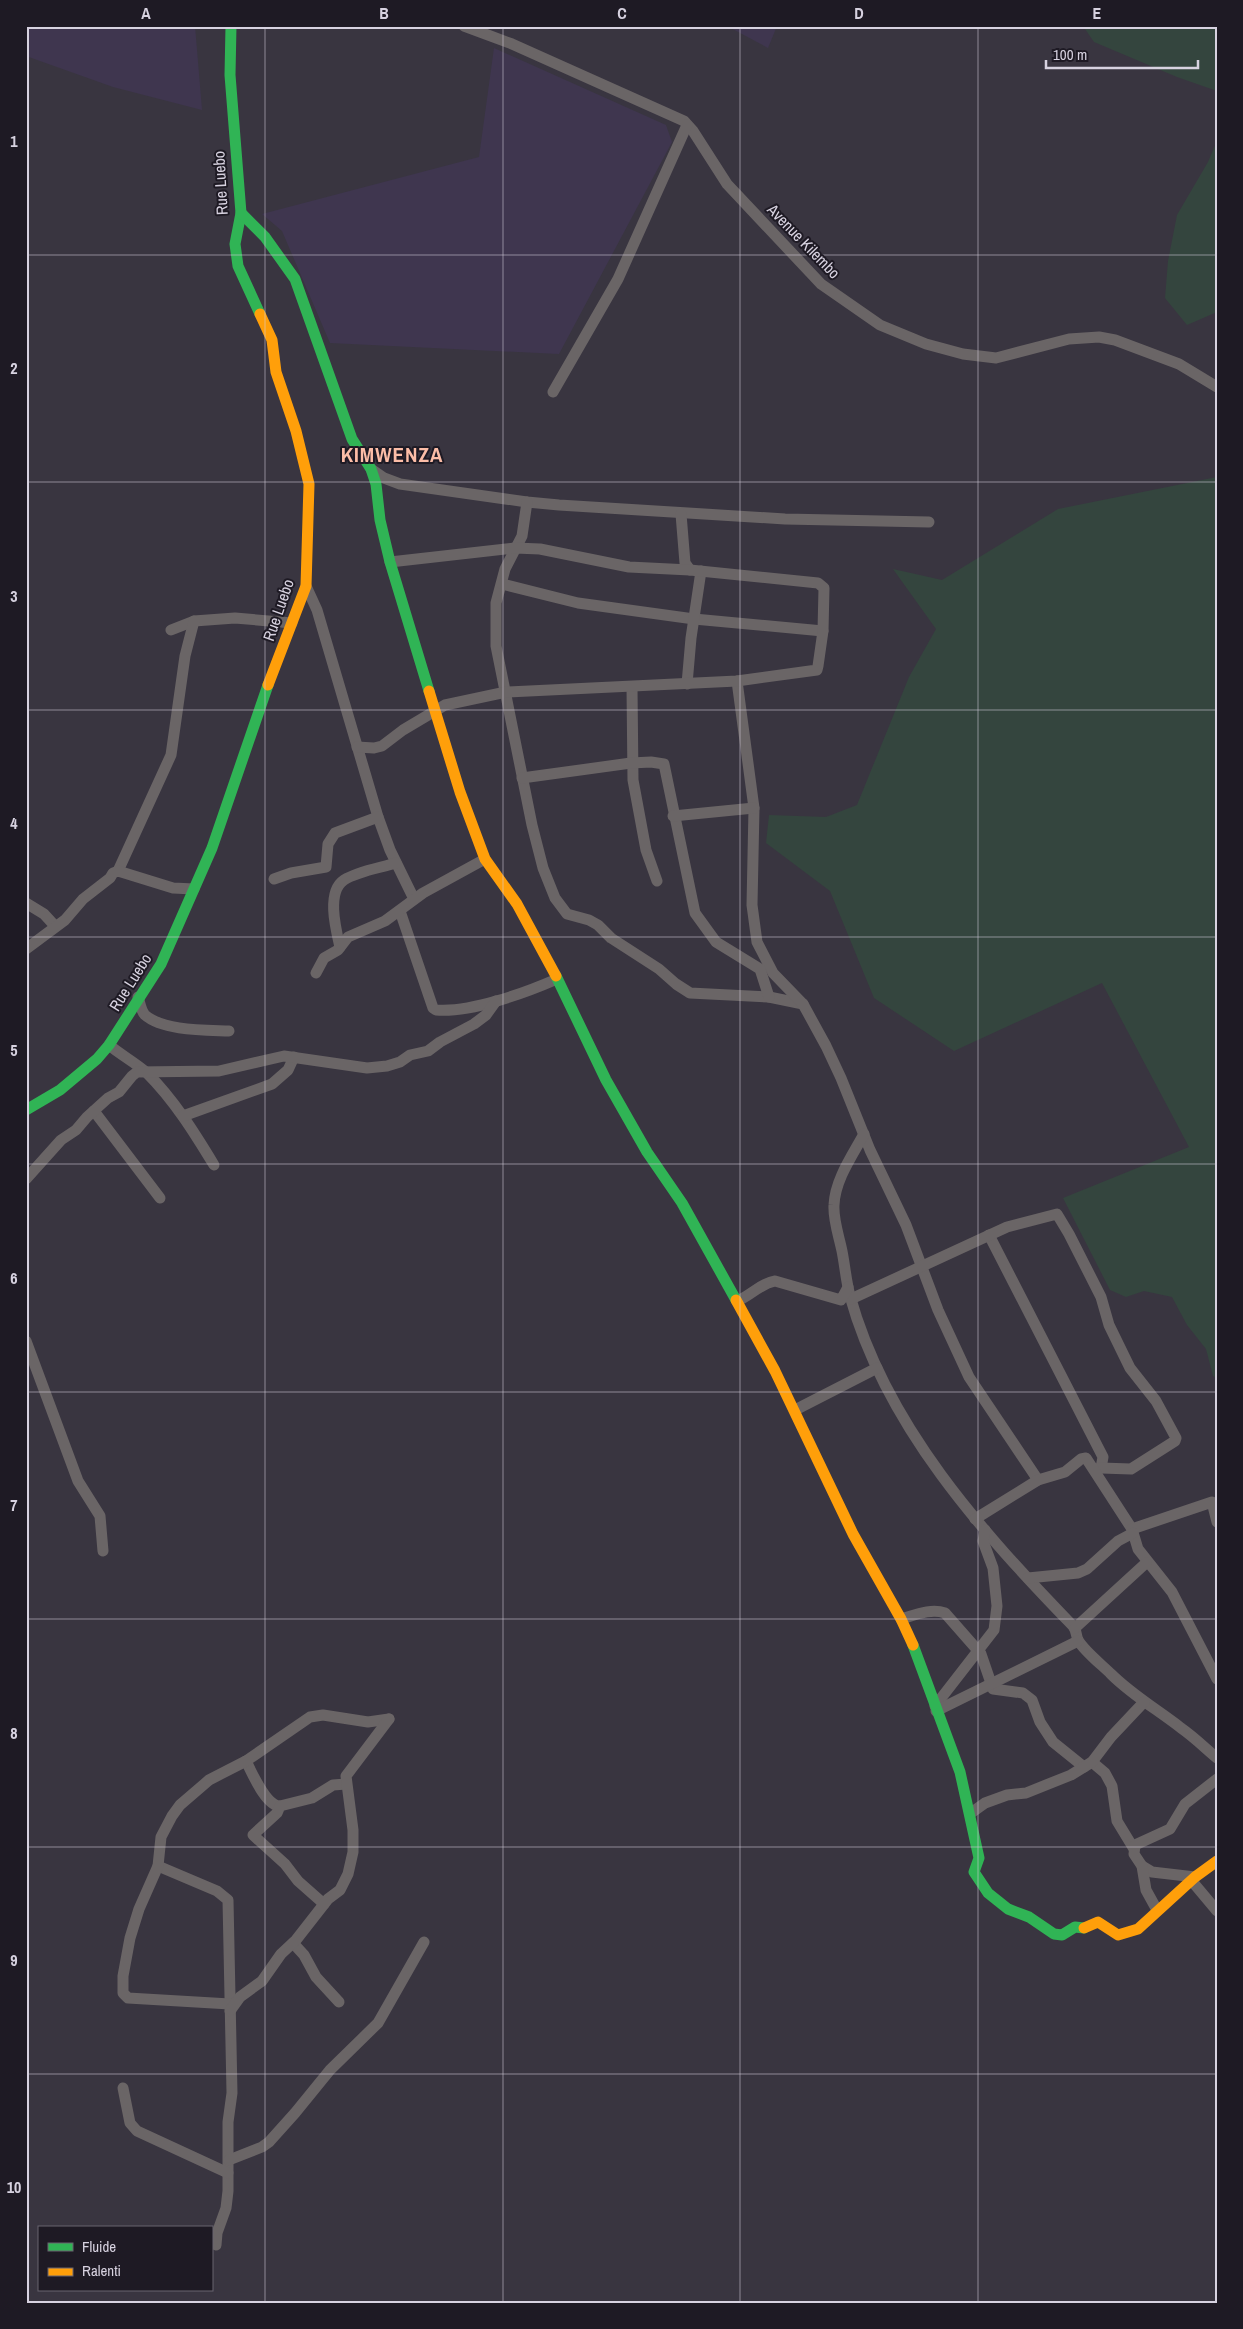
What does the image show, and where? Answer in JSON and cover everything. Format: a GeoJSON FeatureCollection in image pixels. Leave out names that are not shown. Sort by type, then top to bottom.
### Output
{"type":"FeatureCollection","features":[{"type":"Feature","properties":{"kind":"street","name":"Rue Luebo"},"geometry":{"type":"LineString","coordinates":[[26,1110],[81,1074],[109,1045],[138,997],[161,964],[212,848],[260,705],[306,586],[310,484],[296,431],[276,372],[272,340],[238,266],[235,244],[241,213],[230,75],[231,26]]}},
{"type":"Feature","properties":{"kind":"street","name":"Avenue Kilembo"},"geometry":{"type":"LineString","coordinates":[[464,26],[512,44],[680,119],[687,124],[727,184],[821,284],[880,325],[926,344],[963,354],[996,358],[1069,339],[1099,337],[1115,340],[1179,364],[1217,387]]}},
{"type":"Feature","properties":{"kind":"street"},"geometry":{"type":"LineString","coordinates":[[553,392],[618,279],[687,124]]}},
{"type":"Feature","properties":{"kind":"street"},"geometry":{"type":"LineString","coordinates":[[241,213],[265,237],[298,286],[352,439],[371,469],[376,484],[380,520],[390,562],[460,792],[485,859],[517,904],[557,979],[606,1080],[647,1152],[682,1203],[736,1301],[795,1410],[853,1534],[901,1619],[919,1659],[935,1709],[960,1772],[979,1858],[974,1872],[988,1893],[1008,1909],[1029,1917],[1054,1934],[1062,1935],[1075,1926],[1082,1929],[1098,1922],[1114,1934],[1124,1934],[1138,1929],[1193,1878],[1217,1861]]}},
{"type":"Feature","properties":{"kind":"street"},"geometry":{"type":"LineString","coordinates":[[371,469],[384,478],[400,484],[527,502],[681,514],[929,522]]}},
{"type":"Feature","properties":{"kind":"street"},"geometry":{"type":"LineString","coordinates":[[527,502],[522,536],[505,569],[496,604],[496,646],[522,778],[543,868],[555,898],[567,914],[594,923],[611,938],[659,969],[690,993],[769,997],[803,1004]]}},
{"type":"Feature","properties":{"kind":"street"},"geometry":{"type":"LineString","coordinates":[[681,514],[685,563],[695,571]]}},
{"type":"Feature","properties":{"kind":"street"},"geometry":{"type":"LineString","coordinates":[[357,747],[382,746],[403,730],[445,706],[506,692],[736,681],[816,670],[823,631],[824,588],[822,584],[695,571],[628,567],[554,551],[515,548],[390,562]]}},
{"type":"Feature","properties":{"kind":"street"},"geometry":{"type":"LineString","coordinates":[[495,550],[500,555],[505,569]]}},
{"type":"Feature","properties":{"kind":"street"},"geometry":{"type":"LineString","coordinates":[[687,684],[694,619],[695,571]]}},
{"type":"Feature","properties":{"kind":"street"},"geometry":{"type":"LineString","coordinates":[[502,584],[578,604],[694,619],[823,631]]}},
{"type":"Feature","properties":{"kind":"street"},"geometry":{"type":"LineString","coordinates":[[306,586],[317,610],[378,817],[396,863],[414,899]]}},
{"type":"Feature","properties":{"kind":"street"},"geometry":{"type":"LineString","coordinates":[[171,630],[194,621],[250,618],[292,623]]}},
{"type":"Feature","properties":{"kind":"street"},"geometry":{"type":"LineString","coordinates":[[26,949],[65,920],[83,900],[110,878],[113,873],[118,871],[170,755],[185,656],[194,621]]}},
{"type":"Feature","properties":{"kind":"street"},"geometry":{"type":"LineString","coordinates":[[736,681],[754,808],[752,905],[757,942],[773,973],[803,1004],[841,1078],[864,1134],[906,1225],[938,1310],[969,1377],[1038,1480]]}},
{"type":"Feature","properties":{"kind":"street"},"geometry":{"type":"LineString","coordinates":[[632,687],[631,763],[644,842],[657,881]]}},
{"type":"Feature","properties":{"kind":"street"},"geometry":{"type":"LineString","coordinates":[[522,778],[631,763],[651,762],[664,764],[673,816],[695,913],[716,942],[760,969],[769,997]]}},
{"type":"Feature","properties":{"kind":"street"},"geometry":{"type":"LineString","coordinates":[[673,816],[754,808]]}},
{"type":"Feature","properties":{"kind":"street"},"geometry":{"type":"LineString","coordinates":[[274,879],[291,873],[326,867],[328,844],[335,833],[378,817]]}},
{"type":"Feature","properties":{"kind":"street"},"geometry":{"type":"LineString","coordinates":[[316,973],[324,958],[340,947],[348,937],[385,921],[414,899],[485,859]]}},
{"type":"Feature","properties":{"kind":"street"},"geometry":{"type":"LineString","coordinates":[[340,947],[334,926],[334,909],[338,886],[347,878],[396,863]]}},
{"type":"Feature","properties":{"kind":"street"},"geometry":{"type":"LineString","coordinates":[[118,871],[173,888],[194,889]]}},
{"type":"Feature","properties":{"kind":"street"},"geometry":{"type":"LineString","coordinates":[[26,903],[44,914],[55,926]]}},
{"type":"Feature","properties":{"kind":"street"},"geometry":{"type":"LineString","coordinates":[[400,911],[433,1008],[438,1010],[456,1008],[496,1001],[525,993],[557,979]]}},
{"type":"Feature","properties":{"kind":"street"},"geometry":{"type":"LineString","coordinates":[[138,997],[141,1009],[146,1015],[158,1022],[180,1028],[229,1031]]}},
{"type":"Feature","properties":{"kind":"street"},"geometry":{"type":"LineString","coordinates":[[27,1177],[61,1140],[76,1130],[94,1110],[119,1092],[134,1074],[146,1072],[219,1071],[275,1058],[294,1057],[367,1068],[388,1066],[400,1062],[410,1055],[428,1051],[440,1042],[474,1024],[486,1015],[496,1001]]}},
{"type":"Feature","properties":{"kind":"street"},"geometry":{"type":"LineString","coordinates":[[456,1008],[470,1014],[474,1024]]}},
{"type":"Feature","properties":{"kind":"street"},"geometry":{"type":"LineString","coordinates":[[109,1045],[146,1072],[183,1116],[214,1164]]}},
{"type":"Feature","properties":{"kind":"street"},"geometry":{"type":"LineString","coordinates":[[183,1116],[272,1084],[288,1070],[294,1057]]}},
{"type":"Feature","properties":{"kind":"street"},"geometry":{"type":"LineString","coordinates":[[94,1110],[160,1198]]}},
{"type":"Feature","properties":{"kind":"street"},"geometry":{"type":"LineString","coordinates":[[864,1134],[843,1174],[834,1204],[849,1293],[877,1368],[897,1406],[930,1457],[975,1519],[1054,1608],[1075,1628],[1078,1641],[1112,1675],[1144,1702],[1182,1728],[1217,1758]]}},
{"type":"Feature","properties":{"kind":"street"},"geometry":{"type":"LineString","coordinates":[[736,1301],[747,1297],[769,1282],[775,1281],[841,1300],[849,1293],[921,1266],[1006,1227],[1057,1214],[1101,1297],[1109,1325],[1130,1368],[1156,1401],[1176,1438],[1175,1441],[1131,1469],[1098,1468]]}},
{"type":"Feature","properties":{"kind":"street"},"geometry":{"type":"LineString","coordinates":[[989,1235],[1103,1457],[1098,1468]]}},
{"type":"Feature","properties":{"kind":"street"},"geometry":{"type":"LineString","coordinates":[[26,1341],[78,1481],[100,1516],[103,1551]]}},
{"type":"Feature","properties":{"kind":"street"},"geometry":{"type":"LineString","coordinates":[[795,1410],[877,1368]]}},
{"type":"Feature","properties":{"kind":"street"},"geometry":{"type":"LineString","coordinates":[[975,1519],[1038,1480],[1065,1472],[1081,1458],[1086,1458],[1098,1468],[1133,1531],[1138,1549],[1146,1562],[1172,1592],[1217,1679]]}},
{"type":"Feature","properties":{"kind":"street"},"geometry":{"type":"LineString","coordinates":[[1028,1578],[1078,1573],[1087,1570],[1118,1541],[1133,1531],[1212,1502],[1217,1522]]}},
{"type":"Feature","properties":{"kind":"street"},"geometry":{"type":"LineString","coordinates":[[935,1709],[994,1630],[997,1606],[993,1568],[983,1541],[985,1530]]}},
{"type":"Feature","properties":{"kind":"street"},"geometry":{"type":"LineString","coordinates":[[1075,1628],[1146,1562]]}},
{"type":"Feature","properties":{"kind":"street"},"geometry":{"type":"LineString","coordinates":[[901,1619],[928,1611],[938,1610],[945,1613],[978,1650],[984,1660],[990,1685],[993,1689],[1024,1693],[1032,1700],[1040,1722],[1053,1742],[1088,1765],[1105,1773],[1112,1786],[1117,1821],[1142,1866],[1146,1890],[1157,1910]]}},
{"type":"Feature","properties":{"kind":"street"},"geometry":{"type":"LineString","coordinates":[[935,1709],[990,1685],[1078,1641]]}},
{"type":"Feature","properties":{"kind":"street"},"geometry":{"type":"LineString","coordinates":[[970,1813],[985,1803],[1006,1795],[1026,1793],[1071,1775],[1088,1765],[1144,1702]]}},
{"type":"Feature","properties":{"kind":"street"},"geometry":{"type":"LineString","coordinates":[[324,1715],[368,1722],[390,1719],[346,1776],[354,1852],[349,1871],[340,1890],[324,1904],[281,1954],[262,1982],[240,1997],[230,2008],[128,1998],[123,1993],[123,1976],[130,1938],[158,1866],[161,1838],[172,1816],[180,1805],[195,1794],[205,1782],[246,1761],[310,1717],[324,1715]]}},
{"type":"Feature","properties":{"kind":"street"},"geometry":{"type":"LineString","coordinates":[[246,1761],[262,1790],[274,1805],[280,1806],[312,1798],[333,1785],[346,1784]]}},
{"type":"Feature","properties":{"kind":"street"},"geometry":{"type":"LineString","coordinates":[[1134,1849],[1135,1845],[1170,1829],[1185,1804],[1217,1778]]}},
{"type":"Feature","properties":{"kind":"street"},"geometry":{"type":"LineString","coordinates":[[280,1806],[277,1813],[253,1833],[253,1836],[285,1864],[298,1882],[324,1904]]}},
{"type":"Feature","properties":{"kind":"street"},"geometry":{"type":"LineString","coordinates":[[158,1866],[217,1891],[228,1900],[232,2093],[228,2122],[229,2160],[226,2208],[217,2233],[216,2245]]}},
{"type":"Feature","properties":{"kind":"street"},"geometry":{"type":"LineString","coordinates":[[1142,1866],[1152,1872],[1193,1878],[1217,1911]]}},
{"type":"Feature","properties":{"kind":"street"},"geometry":{"type":"LineString","coordinates":[[229,2160],[262,2147],[268,2142],[295,2113],[330,2070],[378,2023],[424,1942]]}},
{"type":"Feature","properties":{"kind":"street"},"geometry":{"type":"LineString","coordinates":[[292,1943],[304,1955],[316,1977],[339,2002]]}},
{"type":"Feature","properties":{"kind":"street"},"geometry":{"type":"LineString","coordinates":[[123,2088],[130,2123],[137,2131],[228,2173]]}},
{"type":"Feature","properties":{"kind":"shaded area"},"geometry":{"type":"Polygon","coordinates":[[[26,26],[195,26],[202,110],[113,87],[26,56],[26,26]]]}},
{"type":"Feature","properties":{"kind":"shaded area"},"geometry":{"type":"Polygon","coordinates":[[[727,26],[777,26],[768,48],[727,26]]]}},
{"type":"Feature","properties":{"kind":"shaded area"},"geometry":{"type":"Polygon","coordinates":[[[494,48],[666,125],[672,142],[559,354],[330,343],[282,231],[262,214],[479,157],[494,48]]]}},
{"type":"Feature","properties":{"kind":"green space"},"geometry":{"type":"Polygon","coordinates":[[[1083,26],[1217,26],[1217,91],[1177,77],[1094,42],[1083,26]]]}},
{"type":"Feature","properties":{"kind":"green space"},"geometry":{"type":"Polygon","coordinates":[[[1217,141],[1217,312],[1187,325],[1165,298],[1168,261],[1177,215],[1208,162],[1217,141]]]}},
{"type":"Feature","properties":{"kind":"green space"},"geometry":{"type":"Polygon","coordinates":[[[1217,477],[1217,1378],[1213,1376],[1206,1349],[1187,1325],[1172,1297],[1144,1291],[1126,1297],[1110,1290],[1063,1198],[1189,1147],[1102,983],[954,1051],[874,998],[830,891],[766,843],[769,815],[826,817],[857,805],[909,677],[936,629],[893,569],[942,580],[1058,509],[1217,477]]]}},
{"type":"Feature","properties":{"kind":"traffic: fast"},"geometry":{"type":"LineString","coordinates":[[231,26],[230,75],[241,213],[235,244],[238,266],[260,314]]}},
{"type":"Feature","properties":{"kind":"traffic: fast"},"geometry":{"type":"LineString","coordinates":[[241,213],[265,237],[295,279],[352,439],[371,469],[376,484],[380,520],[390,562],[429,691]]}},
{"type":"Feature","properties":{"kind":"traffic: fast"},"geometry":{"type":"LineString","coordinates":[[26,1110],[60,1090],[97,1059],[109,1045],[161,964],[212,848],[268,685]]}},
{"type":"Feature","properties":{"kind":"traffic: fast"},"geometry":{"type":"LineString","coordinates":[[556,976],[606,1080],[647,1152],[682,1203],[736,1300]]}},
{"type":"Feature","properties":{"kind":"traffic: fast"},"geometry":{"type":"LineString","coordinates":[[913,1645],[960,1772],[979,1858],[974,1872],[988,1893],[1008,1909],[1029,1917],[1054,1934],[1062,1935],[1075,1927],[1084,1928]]}},
{"type":"Feature","properties":{"kind":"traffic: slow"},"geometry":{"type":"LineString","coordinates":[[260,314],[272,340],[276,372],[296,431],[309,484],[306,586],[268,685]]}},
{"type":"Feature","properties":{"kind":"traffic: slow"},"geometry":{"type":"LineString","coordinates":[[429,691],[460,792],[485,859],[517,904],[556,976]]}},
{"type":"Feature","properties":{"kind":"traffic: slow"},"geometry":{"type":"LineString","coordinates":[[736,1300],[775,1371],[853,1534],[901,1619],[913,1645]]}},
{"type":"Feature","properties":{"kind":"traffic: slow"},"geometry":{"type":"LineString","coordinates":[[1084,1928],[1098,1922],[1118,1935],[1138,1929],[1195,1877],[1217,1861]]}},
{"type":"Feature","properties":{"kind":"district","name":"KIMWENZA"},"geometry":{"type":"Point","coordinates":[392,455]}}]}
